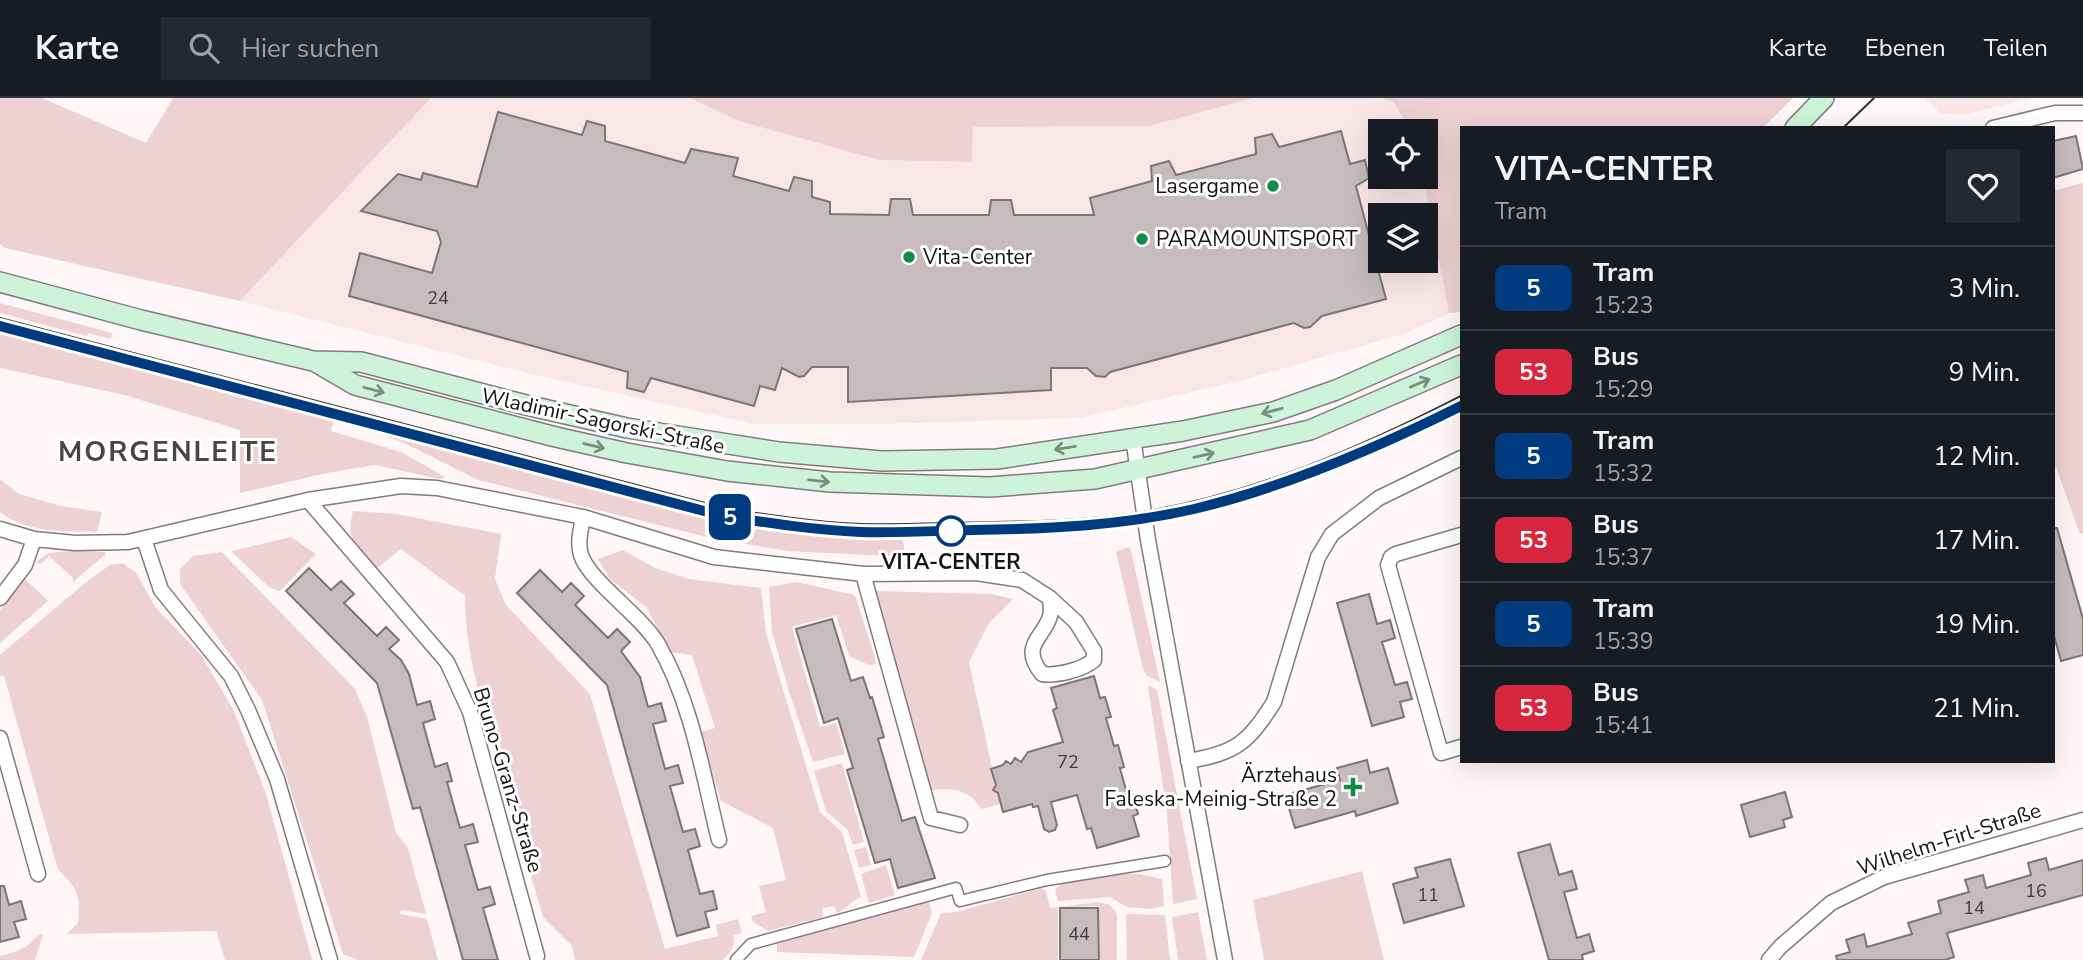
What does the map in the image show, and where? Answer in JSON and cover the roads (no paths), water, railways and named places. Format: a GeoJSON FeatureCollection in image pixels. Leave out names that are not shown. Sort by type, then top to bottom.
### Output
{"type":"FeatureCollection","features":[{"type":"Feature","properties":{"kind":"main road"},"geometry":{"type":"LineString","coordinates":[[1797,126],[1824,98]]}},
{"type":"Feature","properties":{"kind":"main road","name":"Wladimir-Sagorski-Straße"},"geometry":{"type":"LineString","coordinates":[[0,282],[141,320],[313,361],[362,362],[627,428],[779,452],[882,461],[997,459],[1183,431],[1273,412],[1336,390],[1460,335]]}},
{"type":"Feature","properties":{"kind":"main road","name":"Wladimir-Sagorski-Straße"},"geometry":{"type":"LineString","coordinates":[[313,361],[355,385],[627,453],[727,471],[830,482],[990,487],[1094,479],[1310,430],[1460,365]]}},
{"type":"Feature","properties":{"kind":"street"},"geometry":{"type":"LineString","coordinates":[[2001,126],[2055,113],[2083,113]]}},
{"type":"Feature","properties":{"kind":"street"},"geometry":{"type":"LineString","coordinates":[[1133,438],[1147,540],[1225,960]]}},
{"type":"Feature","properties":{"kind":"street"},"geometry":{"type":"LineString","coordinates":[[1188,761],[1226,753],[1246,739],[1274,702],[1318,557],[1332,534],[1380,498],[1460,461]]}},
{"type":"Feature","properties":{"kind":"street"},"geometry":{"type":"LineString","coordinates":[[0,529],[34,540],[75,543],[128,542],[307,500],[401,486],[437,488],[583,517],[714,557],[863,574],[976,573],[1022,580],[1050,598],[1076,622],[1094,650],[1094,660],[1087,665],[1050,675],[1042,674],[1036,667],[1033,655],[1034,642],[1050,616],[1050,598]]}},
{"type":"Feature","properties":{"kind":"street","name":"Bruno-Granz-Straße"},"geometry":{"type":"LineString","coordinates":[[307,500],[447,662],[470,712],[537,956]]}},
{"type":"Feature","properties":{"kind":"street"},"geometry":{"type":"LineString","coordinates":[[583,517],[579,540],[586,564],[657,642],[674,678],[688,715],[719,839]]}},
{"type":"Feature","properties":{"kind":"street"},"geometry":{"type":"LineString","coordinates":[[1460,535],[1396,554],[1391,557],[1388,565],[1441,753],[1460,747]]}},
{"type":"Feature","properties":{"kind":"street"},"geometry":{"type":"LineString","coordinates":[[0,598],[25,565],[34,540]]}},
{"type":"Feature","properties":{"kind":"street"},"geometry":{"type":"LineString","coordinates":[[144,540],[161,590],[231,676],[248,710],[276,779],[330,960]]}},
{"type":"Feature","properties":{"kind":"street"},"geometry":{"type":"LineString","coordinates":[[863,574],[931,818],[960,825]]}},
{"type":"Feature","properties":{"kind":"street"},"geometry":{"type":"LineString","coordinates":[[0,738],[38,874]]}},
{"type":"Feature","properties":{"kind":"street","name":"Wilhelm-Firl-Straße"},"geometry":{"type":"LineString","coordinates":[[1769,960],[1780,947],[1831,903],[1884,877],[2083,820]]}},
{"type":"Feature","properties":{"kind":"street"},"geometry":{"type":"LineString","coordinates":[[736,960],[756,942],[956,888],[960,901],[1047,880],[1166,861]]}},
{"type":"Feature","properties":{"kind":"tram line"},"geometry":{"type":"LineString","coordinates":[[1845,126],[1874,98]]}},
{"type":"Feature","properties":{"kind":"tram line"},"geometry":{"type":"LineString","coordinates":[[0,318],[724,508],[861,524],[1068,520],[1124,515],[1184,504],[1266,481],[1306,466],[1385,433],[1460,396]]}},
{"type":"Feature","properties":{"kind":"tram line","name":"5"},"geometry":{"type":"LineString","coordinates":[[0,326],[723,516],[787,526],[861,532],[1102,526],[1196,509],[1313,472],[1460,406]]}},
{"type":"Feature","properties":{"kind":"place","name":"Lasergame"},"geometry":{"type":"Point","coordinates":[1273,186]}},
{"type":"Feature","properties":{"kind":"place","name":"PARAMOUNTSPORT"},"geometry":{"type":"Point","coordinates":[1142,239]}},
{"type":"Feature","properties":{"kind":"place","name":"Vita-Center"},"geometry":{"type":"Point","coordinates":[909,257]}},
{"type":"Feature","properties":{"kind":"place","name":"VITA-CENTER"},"geometry":{"type":"Point","coordinates":[951,531]}},
{"type":"Feature","properties":{"kind":"place","name":"Ärztehaus Faleska-Meinig-Straße 2"},"geometry":{"type":"Point","coordinates":[1353,787]}},
{"type":"Feature","properties":{"kind":"district","name":"MORGENLEITE"},"geometry":{"type":"Point","coordinates":[168,451]}}]}
